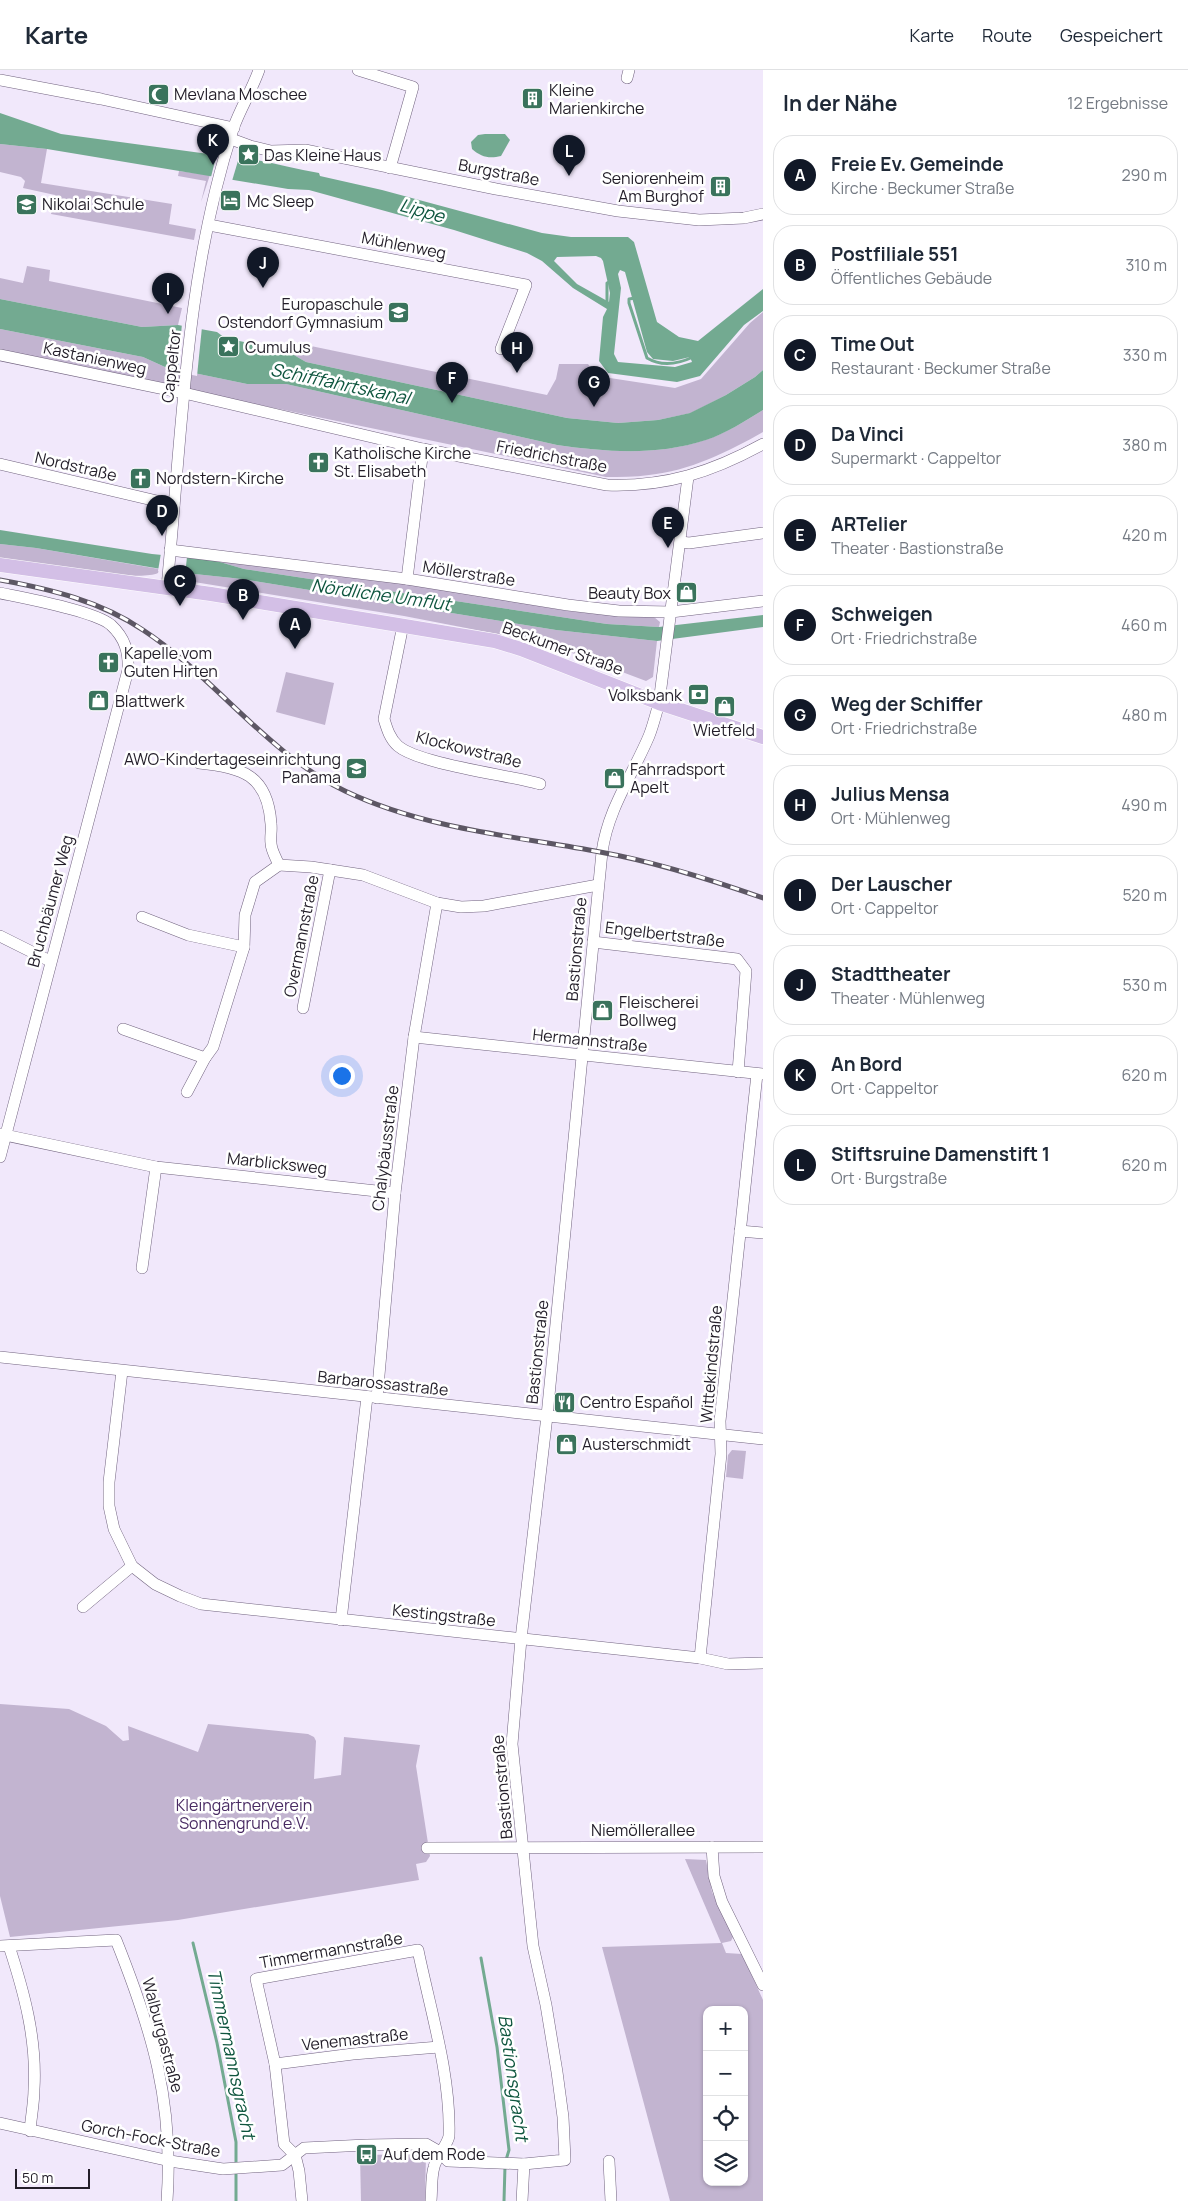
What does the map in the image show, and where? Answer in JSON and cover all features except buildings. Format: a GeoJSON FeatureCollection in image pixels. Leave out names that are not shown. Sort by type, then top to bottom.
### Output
{"type":"FeatureCollection","features":[{"type":"Feature","properties":{"kind":"main road","name":"Beckumer Straße"},"geometry":{"type":"LineString","coordinates":[[0,565],[167,587],[495,641],[521,649],[659,703],[763,738]]}},
{"type":"Feature","properties":{"kind":"street","name":"Cappeltor"},"geometry":{"type":"LineString","coordinates":[[167,587],[191,325],[209,224],[232,133],[260,70]]}},
{"type":"Feature","properties":{"kind":"street"},"geometry":{"type":"LineString","coordinates":[[358,70],[413,87],[390,168]]}},
{"type":"Feature","properties":{"kind":"street","name":"Burgstraße"},"geometry":{"type":"LineString","coordinates":[[0,80],[101,98],[232,133],[250,146],[271,151],[305,150],[572,203],[664,217],[699,220],[744,218],[763,214]]}},
{"type":"Feature","properties":{"kind":"street","name":"Mühlenweg"},"geometry":{"type":"LineString","coordinates":[[209,224],[526,285],[502,349]]}},
{"type":"Feature","properties":{"kind":"street","name":"Kastanienweg"},"geometry":{"type":"LineString","coordinates":[[0,355],[184,393]]}},
{"type":"Feature","properties":{"kind":"street","name":"Friedrichstraße"},"geometry":{"type":"LineString","coordinates":[[184,393],[423,449],[607,484],[626,485],[688,477],[738,458],[763,444]]}},
{"type":"Feature","properties":{"kind":"street"},"geometry":{"type":"LineString","coordinates":[[407,579],[423,449]]}},
{"type":"Feature","properties":{"kind":"street","name":"Nordstraße"},"geometry":{"type":"LineString","coordinates":[[0,464],[174,505]]}},
{"type":"Feature","properties":{"kind":"street","name":"Bastionstraße"},"geometry":{"type":"LineString","coordinates":[[524,2164],[565,2160],[558,2072],[533,1946],[512,1744],[521,1639],[583,1056],[598,885],[606,828],[649,735],[659,703],[688,477]]}},
{"type":"Feature","properties":{"kind":"street"},"geometry":{"type":"LineString","coordinates":[[681,542],[689,543],[763,533]]}},
{"type":"Feature","properties":{"kind":"street","name":"Möllerstraße"},"geometry":{"type":"LineString","coordinates":[[170,552],[407,579],[568,605],[670,616],[763,601]]}},
{"type":"Feature","properties":{"kind":"street","name":"Bruchbäumer Weg"},"geometry":{"type":"LineString","coordinates":[[0,593],[63,607],[102,620],[110,624],[120,636],[128,653],[128,670],[3,1135],[0,1157]]}},
{"type":"Feature","properties":{"kind":"street","name":"Klockowstraße"},"geometry":{"type":"LineString","coordinates":[[403,625],[384,719],[388,733],[398,746],[410,753],[449,764],[540,784]]}},
{"type":"Feature","properties":{"kind":"street"},"geometry":{"type":"LineString","coordinates":[[187,1092],[213,1047],[244,947],[245,915],[255,882],[279,865],[270,844],[272,825],[269,807],[266,796],[258,784],[249,774],[237,768],[199,763]]}},
{"type":"Feature","properties":{"kind":"street","name":"Overmannstraße"},"geometry":{"type":"LineString","coordinates":[[279,865],[363,875],[437,903],[461,907],[484,906],[598,885]]}},
{"type":"Feature","properties":{"kind":"street","name":"Overmannstraße"},"geometry":{"type":"LineString","coordinates":[[303,1008],[330,870]]}},
{"type":"Feature","properties":{"kind":"street","name":"Chalybäusstraße"},"geometry":{"type":"LineString","coordinates":[[341,1620],[372,1398],[414,1037],[437,903]]}},
{"type":"Feature","properties":{"kind":"street"},"geometry":{"type":"LineString","coordinates":[[142,917],[188,935],[244,947]]}},
{"type":"Feature","properties":{"kind":"street"},"geometry":{"type":"LineString","coordinates":[[0,936],[50,961]]}},
{"type":"Feature","properties":{"kind":"street","name":"Engelbertstraße"},"geometry":{"type":"LineString","coordinates":[[593,942],[738,959],[746,971],[738,1072]]}},
{"type":"Feature","properties":{"kind":"street"},"geometry":{"type":"LineString","coordinates":[[123,1029],[205,1058]]}},
{"type":"Feature","properties":{"kind":"street","name":"Hermannstraße"},"geometry":{"type":"LineString","coordinates":[[414,1037],[760,1074]]}},
{"type":"Feature","properties":{"kind":"street","name":"Wittekindstraße"},"geometry":{"type":"LineString","coordinates":[[700,1658],[721,1454],[721,1412],[740,1231],[760,1074]]}},
{"type":"Feature","properties":{"kind":"street","name":"Marblicksweg"},"geometry":{"type":"LineString","coordinates":[[3,1135],[156,1167],[395,1193]]}},
{"type":"Feature","properties":{"kind":"street"},"geometry":{"type":"LineString","coordinates":[[142,1268],[156,1167]]}},
{"type":"Feature","properties":{"kind":"street"},"geometry":{"type":"LineString","coordinates":[[740,1231],[763,1233]]}},
{"type":"Feature","properties":{"kind":"street","name":"Barbarossastraße"},"geometry":{"type":"LineString","coordinates":[[0,1357],[372,1398],[763,1438]]}},
{"type":"Feature","properties":{"kind":"street","name":"Kestingstraße"},"geometry":{"type":"LineString","coordinates":[[122,1371],[109,1482],[109,1506],[114,1529],[132,1566],[155,1584],[180,1596],[201,1604],[700,1658],[728,1664],[763,1663]]}},
{"type":"Feature","properties":{"kind":"street"},"geometry":{"type":"LineString","coordinates":[[83,1607],[132,1566]]}},
{"type":"Feature","properties":{"kind":"street"},"geometry":{"type":"LineString","coordinates":[[712,1847],[714,1876],[722,1902],[762,1982]]}},
{"type":"Feature","properties":{"kind":"street","name":"Niemöllerallee"},"geometry":{"type":"LineString","coordinates":[[427,1848],[763,1847]]}},
{"type":"Feature","properties":{"kind":"street","name":"Walburgastraße"},"geometry":{"type":"LineString","coordinates":[[4,1946],[116,1940],[140,2001],[159,2067],[166,2111],[170,2161],[167,2201]]}},
{"type":"Feature","properties":{"kind":"street"},"geometry":{"type":"LineString","coordinates":[[4,1946],[26,1999],[32,2030],[34,2088],[30,2131]]}},
{"type":"Feature","properties":{"kind":"street","name":"Timmermannstraße"},"geometry":{"type":"LineString","coordinates":[[295,2155],[284,2144],[275,2064],[256,1979],[418,1950],[439,2047],[446,2097],[449,2138],[440,2152]]}},
{"type":"Feature","properties":{"kind":"street","name":"Venemastraße"},"geometry":{"type":"LineString","coordinates":[[275,2064],[353,2054],[439,2047]]}},
{"type":"Feature","properties":{"kind":"street","name":"Gorch-Fock-Straße"},"geometry":{"type":"LineString","coordinates":[[0,2124],[170,2161],[234,2168],[282,2165],[304,2148],[366,2144],[426,2144],[440,2152],[448,2162],[524,2164]]}},
{"type":"Feature","properties":{"kind":"street"},"geometry":{"type":"LineString","coordinates":[[431,2201],[434,2167],[440,2152]]}},
{"type":"Feature","properties":{"kind":"street"},"geometry":{"type":"LineString","coordinates":[[295,2155],[299,2171],[302,2201]]}},
{"type":"Feature","properties":{"kind":"street"},"geometry":{"type":"LineString","coordinates":[[609,2161],[611,2201]]}},
{"type":"Feature","properties":{"kind":"street"},"geometry":{"type":"LineString","coordinates":[[522,2201],[524,2164]]}},
{"type":"Feature","properties":{"kind":"green space"},"geometry":{"type":"Polygon","coordinates":[[[0,144],[47,149],[41,183],[172,204],[169,224],[196,229],[194,240],[51,214],[55,195],[23,188],[25,181],[21,177],[0,172],[0,144]]]}},
{"type":"Feature","properties":{"kind":"green space"},"geometry":{"type":"Polygon","coordinates":[[[179,171],[210,175],[201,202],[206,181],[178,176],[179,171]]]}},
{"type":"Feature","properties":{"kind":"green space"},"geometry":{"type":"Polygon","coordinates":[[[27,266],[50,270],[49,281],[182,308],[178,325],[142,327],[0,299],[0,278],[23,283],[27,266]]]}},
{"type":"Feature","properties":{"kind":"green space"},"geometry":{"type":"Polygon","coordinates":[[[763,312],[763,370],[726,395],[691,413],[658,420],[618,423],[567,418],[306,362],[287,351],[306,345],[547,395],[556,379],[559,364],[588,364],[597,376],[675,388],[701,379],[750,323],[763,312]]]}},
{"type":"Feature","properties":{"kind":"green space"},"geometry":{"type":"Polygon","coordinates":[[[0,329],[143,357],[165,367],[247,384],[286,384],[557,445],[613,451],[669,449],[720,434],[763,410],[763,432],[736,447],[693,465],[644,476],[606,477],[0,351],[0,329]]]}},
{"type":"Feature","properties":{"kind":"green space"},"geometry":{"type":"Polygon","coordinates":[[[0,544],[36,548],[159,569],[158,573],[129,575],[106,574],[57,567],[0,558],[0,544]]]}},
{"type":"Feature","properties":{"kind":"green space"},"geometry":{"type":"Polygon","coordinates":[[[213,560],[406,583],[568,611],[617,616],[654,617],[660,622],[659,627],[607,624],[244,569],[213,560]]]}},
{"type":"Feature","properties":{"kind":"green space"},"geometry":{"type":"Polygon","coordinates":[[[185,573],[242,579],[556,630],[657,641],[653,677],[646,681],[556,647],[528,640],[404,616],[188,581],[185,579],[185,573]]]}},
{"type":"Feature","properties":{"kind":"green space"},"geometry":{"type":"Polygon","coordinates":[[[286,672],[334,683],[325,725],[276,712],[286,672]]]}},
{"type":"Feature","properties":{"kind":"green space"},"geometry":{"type":"Polygon","coordinates":[[[732,1450],[746,1451],[743,1479],[726,1477],[728,1455],[732,1450]]]}},
{"type":"Feature","properties":{"kind":"green space","name":"Kleingärtnerverein Sonnengrund e.V."},"geometry":{"type":"Polygon","coordinates":[[[0,1704],[69,1709],[106,1726],[123,1741],[129,1740],[128,1726],[198,1752],[208,1724],[308,1734],[314,1737],[316,1741],[314,1779],[341,1775],[344,1737],[420,1745],[416,1766],[430,1856],[426,1862],[416,1864],[419,1880],[178,1920],[10,1937],[0,1896],[0,1704]]]}},
{"type":"Feature","properties":{"kind":"green space"},"geometry":{"type":"Polygon","coordinates":[[[685,1859],[706,1860],[712,1892],[733,1937],[731,1941],[722,1943],[726,1953],[742,1954],[763,2000],[763,2201],[670,2201],[602,1947],[721,1943],[685,1859]]]}},
{"type":"Feature","properties":{"kind":"green space"},"geometry":{"type":"Polygon","coordinates":[[[426,2154],[425,2201],[361,2201],[360,2155],[426,2154]]]}},
{"type":"Feature","properties":{"kind":"water","name":"Lippe"},"geometry":{"type":"Polygon","coordinates":[[[0,113],[61,134],[242,157],[319,173],[320,176],[382,190],[542,233],[571,237],[628,237],[634,242],[657,322],[679,337],[698,341],[763,289],[763,311],[744,325],[700,376],[677,382],[608,373],[599,361],[603,317],[607,309],[573,288],[542,261],[527,253],[454,230],[309,190],[288,189],[47,149],[0,144],[0,113]],[[596,256],[557,257],[554,261],[577,284],[609,302],[610,293],[603,261],[596,256]],[[620,270],[618,274],[621,288],[614,354],[618,362],[675,367],[692,362],[690,357],[673,361],[653,359],[647,352],[625,272],[620,270]]]}},
{"type":"Feature","properties":{"kind":"water"},"geometry":{"type":"Polygon","coordinates":[[[505,134],[510,140],[501,156],[485,157],[472,149],[471,142],[478,135],[505,134]]]}},
{"type":"Feature","properties":{"kind":"water","name":"Schifffahrtskanal"},"geometry":{"type":"Polygon","coordinates":[[[0,299],[142,327],[178,325],[217,332],[225,338],[287,351],[306,362],[567,418],[618,423],[658,420],[690,413],[726,395],[763,370],[763,410],[735,427],[706,440],[669,449],[613,451],[557,445],[286,384],[247,384],[165,367],[143,357],[0,329],[0,299]]]}},
{"type":"Feature","properties":{"kind":"water","name":"Nördliche Umflut"},"geometry":{"type":"Polygon","coordinates":[[[0,530],[152,554],[213,560],[244,569],[607,624],[659,627],[763,615],[763,627],[657,641],[556,630],[242,579],[185,573],[36,548],[0,544],[0,530]]]}},
{"type":"Feature","properties":{"kind":"pier"},"geometry":{"type":"Polygon","coordinates":[[[217,153],[240,154],[232,181],[211,177],[217,153]]]}},
{"type":"Feature","properties":{"kind":"pier"},"geometry":{"type":"Polygon","coordinates":[[[182,323],[202,327],[197,376],[178,372],[182,323]]]}},
{"type":"Feature","properties":{"kind":"pier"},"geometry":{"type":"Polygon","coordinates":[[[161,553],[187,557],[185,575],[158,571],[161,553]]]}},
{"type":"Feature","properties":{"kind":"waterway"},"geometry":{"type":"LineString","coordinates":[[607,305],[607,283],[611,281]]}},
{"type":"Feature","properties":{"kind":"waterway"},"geometry":{"type":"LineString","coordinates":[[635,298],[629,299],[629,303],[647,358],[658,363],[670,363],[693,357]]}},
{"type":"Feature","properties":{"kind":"waterway","name":"Timmermannsgracht"},"geometry":{"type":"LineString","coordinates":[[193,1943],[217,2043],[236,2142],[236,2165]]}},
{"type":"Feature","properties":{"kind":"waterway","name":"Bastionsgracht"},"geometry":{"type":"LineString","coordinates":[[481,1958],[497,2047],[509,2150],[506,2160]]}},
{"type":"Feature","properties":{"kind":"waterway","name":"Bastionsgracht"},"geometry":{"type":"LineString","coordinates":[[504,2201],[505,2166]]}},
{"type":"Feature","properties":{"kind":"waterway","name":"Timmermannsgracht"},"geometry":{"type":"LineString","coordinates":[[236,2171],[236,2201]]}},
{"type":"Feature","properties":{"kind":"railway"},"geometry":{"type":"LineString","coordinates":[[0,580],[56,592],[110,611],[127,620],[169,649],[265,736],[290,756],[317,775],[345,791],[375,804],[438,823],[470,830],[600,852],[662,866],[763,898]]}},
{"type":"Feature","properties":{"kind":"place","name":"Mevlana Moschee"},"geometry":{"type":"Point","coordinates":[158,94]}},
{"type":"Feature","properties":{"kind":"place","name":"Kleine Marienkirche"},"geometry":{"type":"Point","coordinates":[533,99]}},
{"type":"Feature","properties":{"kind":"place","name":"Das Kleine Haus"},"geometry":{"type":"Point","coordinates":[248,155]}},
{"type":"Feature","properties":{"kind":"place","name":"An Bord"},"geometry":{"type":"Point","coordinates":[213,165]}},
{"type":"Feature","properties":{"kind":"place","name":"Stiftsruine Damenstift 1"},"geometry":{"type":"Point","coordinates":[569,176]}},
{"type":"Feature","properties":{"kind":"place","name":"Seniorenheim Am Burghof"},"geometry":{"type":"Point","coordinates":[720,187]}},
{"type":"Feature","properties":{"kind":"place","name":"Mc Sleep"},"geometry":{"type":"Point","coordinates":[231,201]}},
{"type":"Feature","properties":{"kind":"place","name":"Nikolai Schule"},"geometry":{"type":"Point","coordinates":[26,204]}},
{"type":"Feature","properties":{"kind":"place","name":"Stadttheater"},"geometry":{"type":"Point","coordinates":[263,288]}},
{"type":"Feature","properties":{"kind":"place","name":"Europaschule Ostendorf Gymnasium"},"geometry":{"type":"Point","coordinates":[399,313]}},
{"type":"Feature","properties":{"kind":"place","name":"Der Lauscher"},"geometry":{"type":"Point","coordinates":[168,314]}},
{"type":"Feature","properties":{"kind":"place","name":"Cumulus"},"geometry":{"type":"Point","coordinates":[229,347]}},
{"type":"Feature","properties":{"kind":"place","name":"Julius Mensa"},"geometry":{"type":"Point","coordinates":[517,373]}},
{"type":"Feature","properties":{"kind":"place","name":"Schweigen"},"geometry":{"type":"Point","coordinates":[452,403]}},
{"type":"Feature","properties":{"kind":"place","name":"Weg der Schiffer"},"geometry":{"type":"Point","coordinates":[594,407]}},
{"type":"Feature","properties":{"kind":"place","name":"Katholische Kirche St. Elisabeth"},"geometry":{"type":"Point","coordinates":[318,462]}},
{"type":"Feature","properties":{"kind":"place","name":"Nordstern-Kirche"},"geometry":{"type":"Point","coordinates":[140,478]}},
{"type":"Feature","properties":{"kind":"place","name":"Da Vinci"},"geometry":{"type":"Point","coordinates":[162,536]}},
{"type":"Feature","properties":{"kind":"place","name":"ARTelier"},"geometry":{"type":"Point","coordinates":[668,548]}},
{"type":"Feature","properties":{"kind":"place","name":"Beauty Box"},"geometry":{"type":"Point","coordinates":[687,593]}},
{"type":"Feature","properties":{"kind":"place","name":"Time Out"},"geometry":{"type":"Point","coordinates":[180,606]}},
{"type":"Feature","properties":{"kind":"place","name":"Postfiliale 551"},"geometry":{"type":"Point","coordinates":[243,620]}},
{"type":"Feature","properties":{"kind":"place","name":"Freie Ev. Gemeinde"},"geometry":{"type":"Point","coordinates":[295,649]}},
{"type":"Feature","properties":{"kind":"place","name":"Kapelle vom Guten Hirten"},"geometry":{"type":"Point","coordinates":[108,662]}},
{"type":"Feature","properties":{"kind":"place","name":"Volksbank"},"geometry":{"type":"Point","coordinates":[698,695]}},
{"type":"Feature","properties":{"kind":"place","name":"Blattwerk"},"geometry":{"type":"Point","coordinates":[99,701]}},
{"type":"Feature","properties":{"kind":"place","name":"Wietfeld"},"geometry":{"type":"Point","coordinates":[724,706]}},
{"type":"Feature","properties":{"kind":"place","name":"AWO-Kindertageseinrichtung Panama"},"geometry":{"type":"Point","coordinates":[357,768]}},
{"type":"Feature","properties":{"kind":"place","name":"Fahrradsport Apelt"},"geometry":{"type":"Point","coordinates":[614,778]}},
{"type":"Feature","properties":{"kind":"place","name":"Fleischerei Bollweg"},"geometry":{"type":"Point","coordinates":[603,1011]}},
{"type":"Feature","properties":{"kind":"place","name":"Centro Español"},"geometry":{"type":"Point","coordinates":[564,1402]}},
{"type":"Feature","properties":{"kind":"place","name":"Austerschmidt"},"geometry":{"type":"Point","coordinates":[566,1444]}},
{"type":"Feature","properties":{"kind":"place","name":"Auf dem Rode"},"geometry":{"type":"Point","coordinates":[367,2154]}}]}
